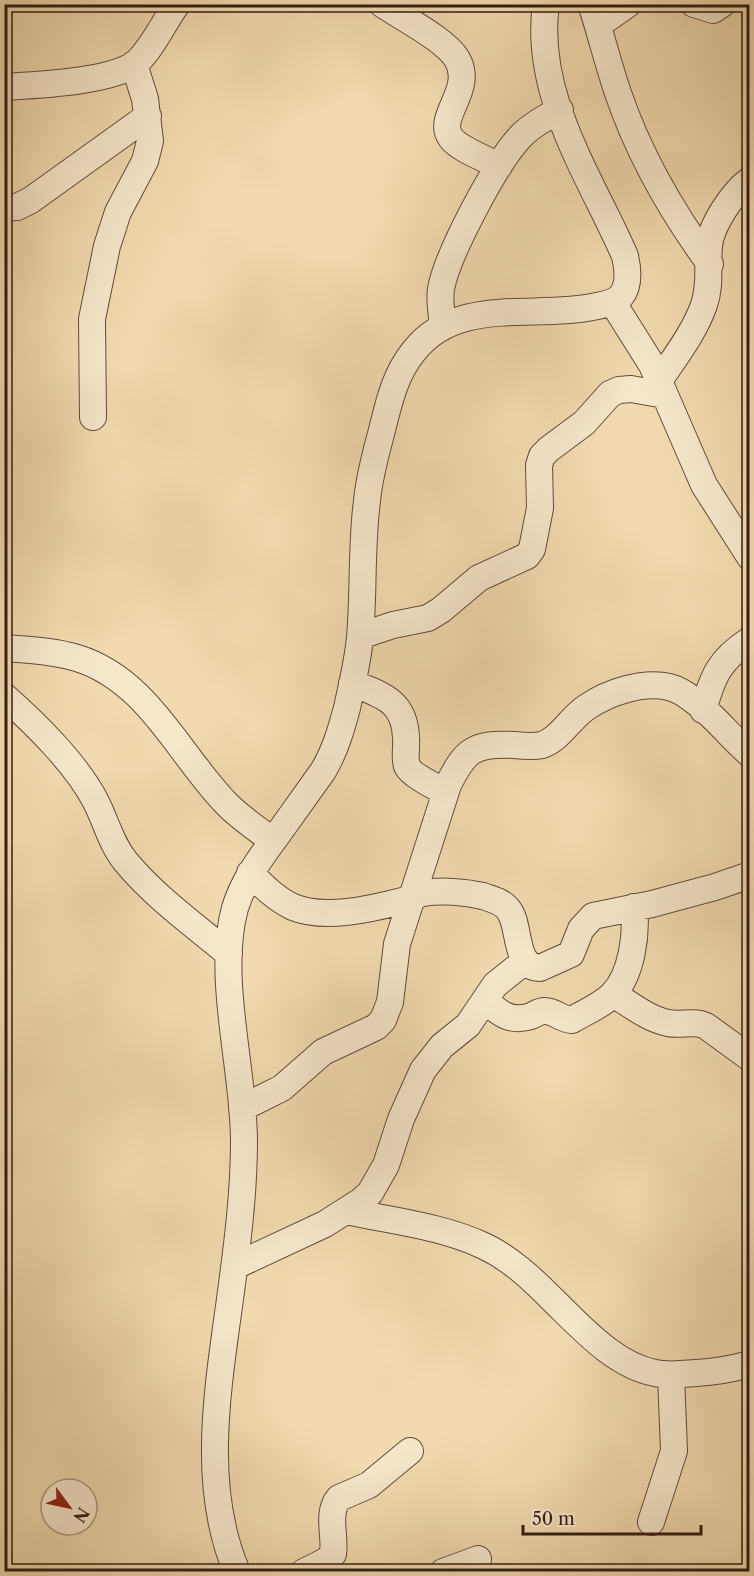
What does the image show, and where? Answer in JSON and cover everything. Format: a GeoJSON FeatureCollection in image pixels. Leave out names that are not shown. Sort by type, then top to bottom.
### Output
{"type":"FeatureCollection","features":[{"type":"Feature","properties":{"kind":"street"},"geometry":{"type":"LineString","coordinates":[[4,87],[48,84],[101,76],[134,64],[142,57],[177,4]]}},
{"type":"Feature","properties":{"kind":"street"},"geometry":{"type":"LineString","coordinates":[[382,4],[428,34],[457,58],[463,72],[462,84],[448,117],[447,128],[451,138],[459,146],[499,166]]}},
{"type":"Feature","properties":{"kind":"street"},"geometry":{"type":"LineString","coordinates":[[237,1572],[223,1534],[215,1454],[221,1369],[235,1266],[244,1141],[232,1020],[229,954],[235,909],[250,873],[308,794],[333,754],[341,731],[357,667],[367,499],[391,394],[400,372],[413,351],[443,326],[461,318],[490,313],[566,311],[613,303],[622,295],[627,283],[628,268],[625,256],[573,147],[552,87],[548,64],[546,4]]}},
{"type":"Feature","properties":{"kind":"street"},"geometry":{"type":"LineString","coordinates":[[628,4],[595,15],[618,94],[652,172],[676,216],[710,264]]}},
{"type":"Feature","properties":{"kind":"street"},"geometry":{"type":"LineString","coordinates":[[694,4],[713,10],[722,4]]}},
{"type":"Feature","properties":{"kind":"street"},"geometry":{"type":"LineString","coordinates":[[93,417],[92,320],[107,246],[118,212],[145,161],[150,141],[145,99],[134,64]]}},
{"type":"Feature","properties":{"kind":"street"},"geometry":{"type":"LineString","coordinates":[[443,326],[440,304],[444,279],[467,226],[499,166],[522,135],[539,120],[560,110]]}},
{"type":"Feature","properties":{"kind":"street"},"geometry":{"type":"LineString","coordinates":[[4,208],[17,207],[31,200],[148,116]]}},
{"type":"Feature","properties":{"kind":"street"},"geometry":{"type":"LineString","coordinates":[[662,388],[704,304],[709,283],[709,246],[715,226],[727,205],[750,180]]}},
{"type":"Feature","properties":{"kind":"street"},"geometry":{"type":"LineString","coordinates":[[613,303],[652,365],[704,485],[750,557]]}},
{"type":"Feature","properties":{"kind":"street"},"geometry":{"type":"LineString","coordinates":[[360,636],[428,618],[479,578],[527,556],[532,549],[540,508],[539,465],[542,456],[584,423],[610,394],[619,390],[662,388]]}},
{"type":"Feature","properties":{"kind":"street"},"geometry":{"type":"LineString","coordinates":[[704,710],[712,679],[718,669],[735,649],[750,640]]}},
{"type":"Feature","properties":{"kind":"street"},"geometry":{"type":"LineString","coordinates":[[4,648],[41,650],[78,658],[101,667],[142,699],[225,803],[273,841]]}},
{"type":"Feature","properties":{"kind":"street"},"geometry":{"type":"LineString","coordinates":[[352,683],[383,695],[393,702],[404,722],[407,766],[411,771],[445,792]]}},
{"type":"Feature","properties":{"kind":"street"},"geometry":{"type":"LineString","coordinates":[[242,1108],[282,1088],[323,1052],[376,1027],[383,1020],[390,1002],[397,944],[445,792],[457,766],[472,749],[506,744],[535,746],[544,744],[553,740],[586,707],[615,693],[636,687],[670,687],[695,701],[750,754]]}},
{"type":"Feature","properties":{"kind":"street"},"geometry":{"type":"LineString","coordinates":[[4,696],[44,734],[71,766],[95,799],[112,839],[124,860],[144,883],[229,954]]}},
{"type":"Feature","properties":{"kind":"street"},"geometry":{"type":"LineString","coordinates":[[250,873],[282,901],[296,908],[318,911],[352,912],[424,893],[478,895],[501,903],[512,915],[525,962],[535,968],[569,956],[573,952],[581,928],[593,916],[715,887],[750,875]]}},
{"type":"Feature","properties":{"kind":"street"},"geometry":{"type":"LineString","coordinates":[[484,999],[508,1018],[519,1019],[541,1011],[548,1011],[572,1020],[613,994],[624,974],[633,951],[636,925],[634,907]]}},
{"type":"Feature","properties":{"kind":"street"},"geometry":{"type":"LineString","coordinates":[[235,1266],[325,1224],[365,1197],[386,1166],[401,1119],[423,1070],[442,1047],[468,1025],[495,985],[525,962]]}},
{"type":"Feature","properties":{"kind":"street"},"geometry":{"type":"LineString","coordinates":[[613,994],[661,1021],[672,1024],[699,1023],[711,1029],[750,1058]]}},
{"type":"Feature","properties":{"kind":"street"},"geometry":{"type":"LineString","coordinates":[[346,1211],[433,1229],[484,1246],[531,1278],[591,1335],[625,1361],[646,1371],[671,1375],[733,1369],[750,1364]]}},
{"type":"Feature","properties":{"kind":"street"},"geometry":{"type":"LineString","coordinates":[[651,1522],[674,1451],[671,1375]]}},
{"type":"Feature","properties":{"kind":"street"},"geometry":{"type":"LineString","coordinates":[[304,1572],[326,1561],[333,1554],[336,1501],[369,1485],[410,1450]]}},
{"type":"Feature","properties":{"kind":"street"},"geometry":{"type":"LineString","coordinates":[[443,1572],[478,1559]]}}]}
